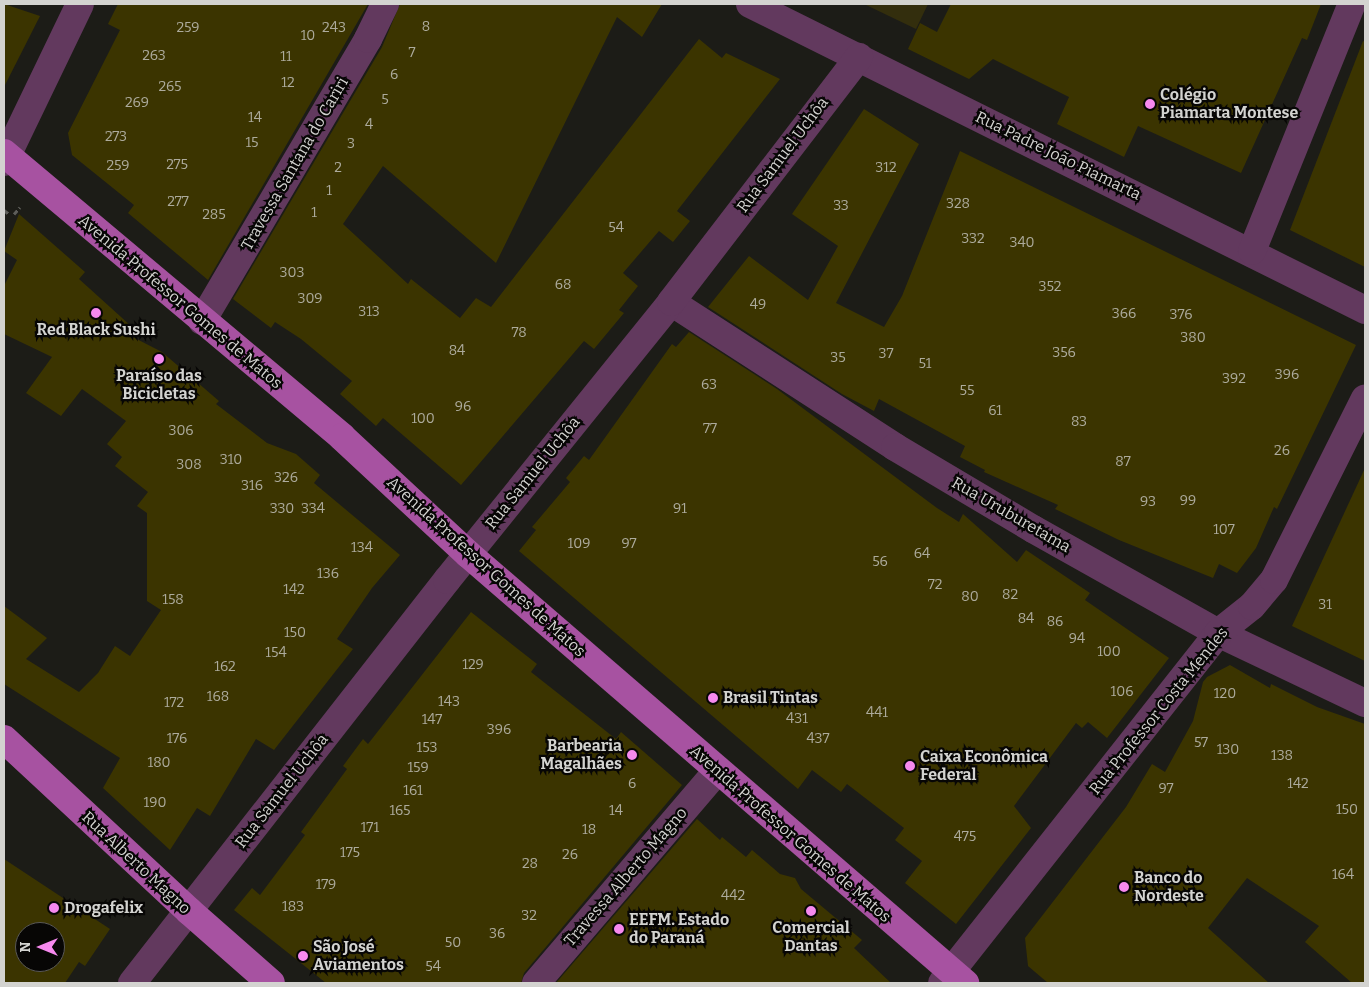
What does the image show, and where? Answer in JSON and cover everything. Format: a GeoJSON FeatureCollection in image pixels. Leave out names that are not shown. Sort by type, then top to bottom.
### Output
{"type":"FeatureCollection","features":[{"type":"Feature","properties":{"kind":"main road","name":"Avenida Professor Gomes de Matos"},"geometry":{"type":"LineString","coordinates":[[5,157],[342,437],[468,554],[953,979]]}},
{"type":"Feature","properties":{"kind":"main road","name":"Rua Alberto Magno"},"geometry":{"type":"LineString","coordinates":[[4,739],[188,911],[271,983]]}},
{"type":"Feature","properties":{"kind":"street"},"geometry":{"type":"LineString","coordinates":[[5,157],[80,4]]}},
{"type":"Feature","properties":{"kind":"street","name":"Travessa Santana do Cariri"},"geometry":{"type":"LineString","coordinates":[[202,321],[364,47],[385,4]]}},
{"type":"Feature","properties":{"kind":"street","name":"Rua Padre João Piamarta"},"geometry":{"type":"LineString","coordinates":[[750,4],[1252,252],[1365,310]]}},
{"type":"Feature","properties":{"kind":"street"},"geometry":{"type":"LineString","coordinates":[[1252,252],[1352,4]]}},
{"type":"Feature","properties":{"kind":"street","name":"Rua Samuel Uchôa"},"geometry":{"type":"LineString","coordinates":[[132,983],[468,554],[671,302],[859,57]]}},
{"type":"Feature","properties":{"kind":"street","name":"Rua Uruburetama"},"geometry":{"type":"LineString","coordinates":[[671,302],[895,447],[1033,529],[1218,633],[1365,703]]}},
{"type":"Feature","properties":{"kind":"street","name":"Rua Professor Costa Mendes"},"geometry":{"type":"LineString","coordinates":[[953,979],[1218,633],[1252,606],[1274,580],[1365,398]]}},
{"type":"Feature","properties":{"kind":"street","name":"Travessa Alberto Magno"},"geometry":{"type":"LineString","coordinates":[[536,983],[717,771]]}},
{"type":"Feature","properties":{"kind":"path"},"geometry":{"type":"LineString","coordinates":[[4,210],[9,214]]}},
{"type":"Feature","properties":{"kind":"shaded area"},"geometry":{"type":"Polygon","coordinates":[[[864,4],[928,4],[916,29],[864,4]]]}},
{"type":"Feature","properties":{"kind":"building"},"geometry":{"type":"Polygon","coordinates":[[[4,4],[40,16],[4,87],[4,4]]]}},
{"type":"Feature","properties":{"kind":"building"},"geometry":{"type":"Polygon","coordinates":[[[118,4],[368,4],[208,280],[128,213],[134,205],[72,155],[68,133],[120,30],[108,24],[118,4]]]}},
{"type":"Feature","properties":{"kind":"building"},"geometry":{"type":"Polygon","coordinates":[[[400,4],[662,4],[642,37],[617,17],[496,263],[383,166],[343,224],[408,284],[411,279],[460,318],[476,298],[491,307],[699,39],[722,58],[726,53],[780,79],[677,211],[690,221],[673,242],[659,231],[623,273],[638,286],[619,310],[624,313],[594,349],[584,341],[461,485],[383,418],[376,426],[340,394],[352,381],[301,339],[275,322],[271,328],[233,299],[382,47],[400,4]]]}},
{"type":"Feature","properties":{"kind":"building","name":"Colégio Piamarta Montese"},"geometry":{"type":"Polygon","coordinates":[[[951,4],[1321,4],[1307,40],[1302,38],[1241,173],[1138,126],[1124,157],[1057,124],[1069,97],[993,59],[969,79],[908,49],[920,23],[937,32],[951,4]]]}},
{"type":"Feature","properties":{"kind":"building"},"geometry":{"type":"Polygon","coordinates":[[[1363,41],[1365,42],[1365,267],[1290,230],[1363,41]]]}},
{"type":"Feature","properties":{"kind":"building"},"geometry":{"type":"Polygon","coordinates":[[[864,109],[919,144],[836,303],[884,327],[902,296],[960,151],[1356,345],[1277,509],[1274,507],[1256,548],[1237,573],[1219,564],[1213,578],[1119,540],[1055,509],[1058,505],[984,472],[985,470],[960,457],[965,446],[879,399],[874,411],[842,394],[708,307],[749,256],[808,300],[838,246],[792,214],[864,109]]]}},
{"type":"Feature","properties":{"kind":"building"},"geometry":{"type":"Polygon","coordinates":[[[19,214],[85,272],[79,279],[131,326],[125,333],[162,352],[219,401],[216,404],[267,443],[296,454],[320,475],[314,483],[400,555],[372,588],[337,639],[353,649],[274,750],[256,739],[210,816],[197,808],[170,850],[103,788],[120,758],[4,684],[4,606],[47,638],[26,659],[79,692],[98,673],[115,646],[130,656],[161,610],[147,601],[147,513],[137,506],[148,492],[115,466],[122,457],[107,444],[126,421],[82,389],[61,416],[26,393],[52,357],[4,334],[4,286],[17,260],[4,251],[19,214]]]}},
{"type":"Feature","properties":{"kind":"building"},"geometry":{"type":"Polygon","coordinates":[[[689,332],[777,389],[937,508],[959,522],[963,514],[1017,562],[1026,550],[1090,593],[1085,600],[1169,658],[1107,738],[1088,722],[1082,728],[1076,723],[1014,806],[1031,828],[956,924],[905,883],[922,861],[895,840],[904,828],[847,784],[841,792],[812,770],[798,789],[519,551],[536,530],[532,527],[570,482],[566,478],[584,456],[589,460],[672,344],[676,347],[689,332]]]}},
{"type":"Feature","properties":{"kind":"building"},"geometry":{"type":"Polygon","coordinates":[[[1365,468],[1365,661],[1292,626],[1365,468]]]}},
{"type":"Feature","properties":{"kind":"building"},"geometry":{"type":"Polygon","coordinates":[[[471,612],[537,664],[531,672],[616,739],[621,732],[682,785],[524,973],[521,983],[326,983],[234,910],[252,888],[260,895],[305,835],[301,832],[347,769],[343,766],[363,739],[368,744],[471,612]]]}},
{"type":"Feature","properties":{"kind":"building"},"geometry":{"type":"Polygon","coordinates":[[[1230,665],[1270,688],[1271,684],[1317,707],[1365,724],[1365,983],[1352,983],[1305,942],[1319,926],[1247,878],[1208,928],[1269,983],[1048,983],[1028,966],[1025,938],[1126,807],[1152,764],[1165,772],[1193,721],[1203,682],[1207,677],[1230,665]]]}},
{"type":"Feature","properties":{"kind":"building"},"geometry":{"type":"Polygon","coordinates":[[[697,819],[720,840],[722,837],[746,857],[752,850],[780,874],[795,878],[801,889],[862,940],[854,948],[891,983],[556,983],[697,819]]]}},
{"type":"Feature","properties":{"kind":"building"},"geometry":{"type":"Polygon","coordinates":[[[4,859],[110,929],[85,966],[79,962],[65,983],[4,983],[4,859]]]}},
{"type":"Feature","properties":{"kind":"place","name":"Colégio Piamarta Montese"},"geometry":{"type":"Point","coordinates":[1150,104]}},
{"type":"Feature","properties":{"kind":"place","name":"Red Black Sushi"},"geometry":{"type":"Point","coordinates":[96,313]}},
{"type":"Feature","properties":{"kind":"place","name":"Paraíso das Bicicletas"},"geometry":{"type":"Point","coordinates":[159,359]}},
{"type":"Feature","properties":{"kind":"place","name":"Brasil Tintas"},"geometry":{"type":"Point","coordinates":[713,698]}},
{"type":"Feature","properties":{"kind":"place","name":"Barbearia Magalhães"},"geometry":{"type":"Point","coordinates":[632,755]}},
{"type":"Feature","properties":{"kind":"place","name":"Caixa Econômica Federal"},"geometry":{"type":"Point","coordinates":[910,766]}},
{"type":"Feature","properties":{"kind":"place","name":"Banco do Nordeste"},"geometry":{"type":"Point","coordinates":[1124,887]}},
{"type":"Feature","properties":{"kind":"place","name":"Drogafelix"},"geometry":{"type":"Point","coordinates":[54,908]}},
{"type":"Feature","properties":{"kind":"place","name":"Comercial Dantas"},"geometry":{"type":"Point","coordinates":[811,911]}},
{"type":"Feature","properties":{"kind":"place","name":"EEFM. Estado do Paraná"},"geometry":{"type":"Point","coordinates":[619,929]}},
{"type":"Feature","properties":{"kind":"place","name":"São José Aviamentos"},"geometry":{"type":"Point","coordinates":[303,956]}}]}
